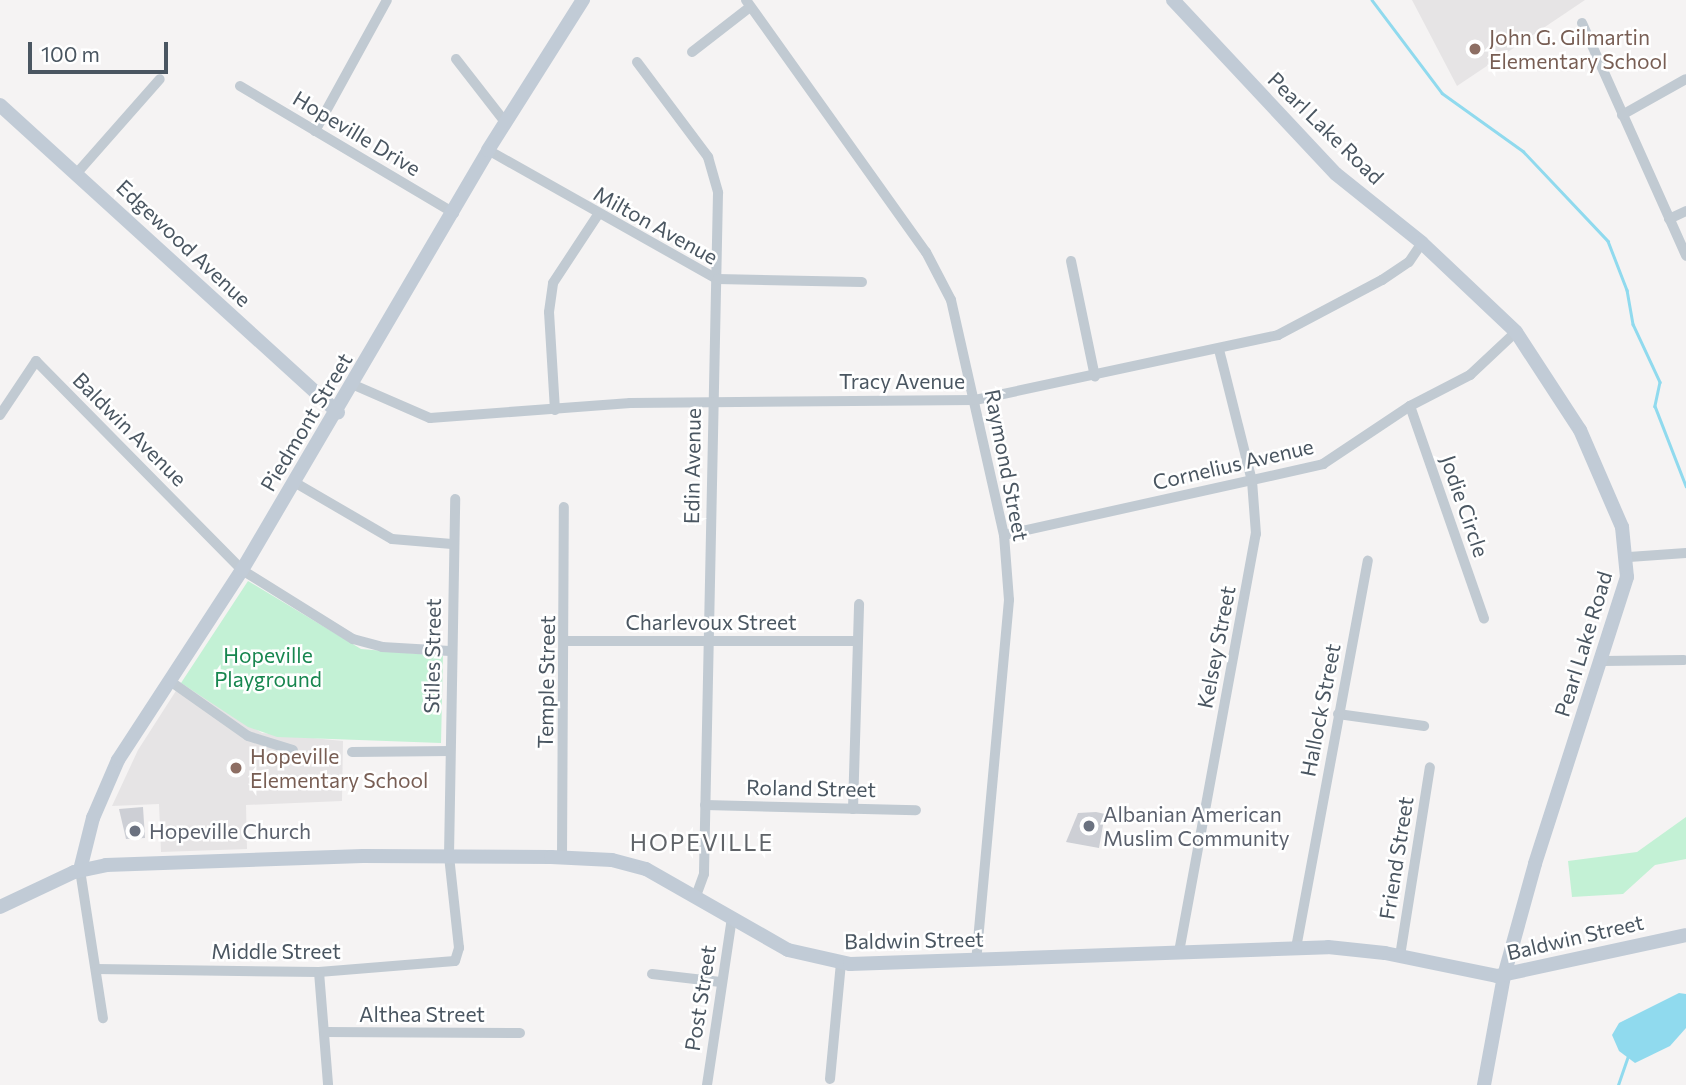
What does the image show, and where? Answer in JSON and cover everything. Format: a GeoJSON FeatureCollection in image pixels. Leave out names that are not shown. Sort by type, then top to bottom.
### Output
{"type":"FeatureCollection","features":[{"type":"Feature","properties":{"kind":"main road","name":"Piedmont Street"},"geometry":{"type":"LineString","coordinates":[[80,870],[113,771],[242,570],[338,413],[488,150],[583,0]]}},
{"type":"Feature","properties":{"kind":"main road","name":"Pearl Lake Road"},"geometry":{"type":"LineString","coordinates":[[1173,0],[1320,157],[1422,243],[1516,332],[1580,430],[1610,491],[1629,556],[1603,661],[1504,976],[1484,1085]]}},
{"type":"Feature","properties":{"kind":"main road","name":"Edgewood Avenue"},"geometry":{"type":"LineString","coordinates":[[0,105],[338,413]]}},
{"type":"Feature","properties":{"kind":"main road","name":"Baldwin Street"},"geometry":{"type":"LineString","coordinates":[[0,908],[80,870],[173,861],[449,856],[562,857],[628,863],[696,896],[788,950],[841,963],[976,961],[1296,948],[1400,956],[1504,976],[1686,935]]}},
{"type":"Feature","properties":{"kind":"street"},"geometry":{"type":"LineString","coordinates":[[315,131],[387,0]]}},
{"type":"Feature","properties":{"kind":"street"},"geometry":{"type":"LineString","coordinates":[[692,52],[748,3]]}},
{"type":"Feature","properties":{"kind":"street","name":"Raymond Street"},"geometry":{"type":"LineString","coordinates":[[748,3],[942,277],[975,400],[1003,535],[1009,638],[976,961]]}},
{"type":"Feature","properties":{"kind":"street"},"geometry":{"type":"LineString","coordinates":[[1581,23],[1686,256]]}},
{"type":"Feature","properties":{"kind":"street"},"geometry":{"type":"LineString","coordinates":[[456,59],[505,122]]}},
{"type":"Feature","properties":{"kind":"street","name":"Edin Avenue"},"geometry":{"type":"LineString","coordinates":[[637,62],[716,174],[704,874],[696,896]]}},
{"type":"Feature","properties":{"kind":"street"},"geometry":{"type":"LineString","coordinates":[[77,173],[160,79]]}},
{"type":"Feature","properties":{"kind":"street"},"geometry":{"type":"LineString","coordinates":[[1622,115],[1686,79]]}},
{"type":"Feature","properties":{"kind":"street","name":"Hopeville Drive"},"geometry":{"type":"LineString","coordinates":[[240,86],[454,213]]}},
{"type":"Feature","properties":{"kind":"street","name":"Milton Avenue"},"geometry":{"type":"LineString","coordinates":[[488,150],[597,216],[716,279],[862,282]]}},
{"type":"Feature","properties":{"kind":"street"},"geometry":{"type":"LineString","coordinates":[[1669,219],[1686,211]]}},
{"type":"Feature","properties":{"kind":"street"},"geometry":{"type":"LineString","coordinates":[[555,410],[549,312],[553,283],[597,216]]}},
{"type":"Feature","properties":{"kind":"street","name":"Tracy Avenue"},"geometry":{"type":"LineString","coordinates":[[354,385],[430,418],[712,403],[975,400],[1219,350],[1306,322],[1409,262],[1422,243]]}},
{"type":"Feature","properties":{"kind":"street"},"geometry":{"type":"LineString","coordinates":[[1071,261],[1095,377]]}},
{"type":"Feature","properties":{"kind":"street","name":"Cornelius Avenue"},"geometry":{"type":"LineString","coordinates":[[1003,535],[1323,464],[1410,406],[1470,375],[1516,332]]}},
{"type":"Feature","properties":{"kind":"street","name":"Kelsey Street"},"geometry":{"type":"LineString","coordinates":[[1179,952],[1252,559],[1252,481],[1219,350]]}},
{"type":"Feature","properties":{"kind":"street","name":"Baldwin Avenue"},"geometry":{"type":"LineString","coordinates":[[0,415],[36,361],[242,570]]}},
{"type":"Feature","properties":{"kind":"street","name":"Jodie Circle"},"geometry":{"type":"LineString","coordinates":[[1410,406],[1484,618]]}},
{"type":"Feature","properties":{"kind":"street"},"geometry":{"type":"LineString","coordinates":[[294,482],[392,539],[452,544]]}},
{"type":"Feature","properties":{"kind":"street","name":"Stiles Street"},"geometry":{"type":"LineString","coordinates":[[455,499],[450,651],[449,856],[459,948],[455,961]]}},
{"type":"Feature","properties":{"kind":"street","name":"Temple Street"},"geometry":{"type":"LineString","coordinates":[[562,857],[566,641],[564,507]]}},
{"type":"Feature","properties":{"kind":"street"},"geometry":{"type":"LineString","coordinates":[[1629,556],[1686,553]]}},
{"type":"Feature","properties":{"kind":"street","name":"Hallock Street"},"geometry":{"type":"LineString","coordinates":[[1296,948],[1368,561]]}},
{"type":"Feature","properties":{"kind":"street"},"geometry":{"type":"LineString","coordinates":[[242,570],[353,639],[382,647],[450,651]]}},
{"type":"Feature","properties":{"kind":"street"},"geometry":{"type":"LineString","coordinates":[[853,809],[855,641],[859,604]]}},
{"type":"Feature","properties":{"kind":"street","name":"Charlevoux Street"},"geometry":{"type":"LineString","coordinates":[[566,641],[855,641]]}},
{"type":"Feature","properties":{"kind":"street"},"geometry":{"type":"LineString","coordinates":[[1603,661],[1684,660]]}},
{"type":"Feature","properties":{"kind":"street"},"geometry":{"type":"LineString","coordinates":[[170,681],[248,736],[293,750]]}},
{"type":"Feature","properties":{"kind":"street"},"geometry":{"type":"LineString","coordinates":[[1338,714],[1424,726]]}},
{"type":"Feature","properties":{"kind":"street"},"geometry":{"type":"LineString","coordinates":[[352,752],[450,751]]}},
{"type":"Feature","properties":{"kind":"street","name":"Friend Street"},"geometry":{"type":"LineString","coordinates":[[1400,956],[1430,767]]}},
{"type":"Feature","properties":{"kind":"street","name":"Roland Street"},"geometry":{"type":"LineString","coordinates":[[705,805],[916,810]]}},
{"type":"Feature","properties":{"kind":"street"},"geometry":{"type":"LineString","coordinates":[[80,870],[103,1018]]}},
{"type":"Feature","properties":{"kind":"street","name":"Post Street"},"geometry":{"type":"LineString","coordinates":[[707,1085],[732,918]]}},
{"type":"Feature","properties":{"kind":"street","name":"Middle Street"},"geometry":{"type":"LineString","coordinates":[[96,969],[319,972],[455,961]]}},
{"type":"Feature","properties":{"kind":"street"},"geometry":{"type":"LineString","coordinates":[[830,1079],[841,963]]}},
{"type":"Feature","properties":{"kind":"street"},"geometry":{"type":"LineString","coordinates":[[319,972],[328,1085]]}},
{"type":"Feature","properties":{"kind":"street"},"geometry":{"type":"LineString","coordinates":[[652,974],[721,982]]}},
{"type":"Feature","properties":{"kind":"street","name":"Althea Street"},"geometry":{"type":"LineString","coordinates":[[325,1031],[520,1033]]}},
{"type":"Feature","properties":{"kind":"shaded area","name":"John G. Gilmartin Elementary School"},"geometry":{"type":"Polygon","coordinates":[[[1412,0],[1585,0],[1457,86],[1412,0]]]}},
{"type":"Feature","properties":{"kind":"shaded area","name":"Hopeville Elementary School"},"geometry":{"type":"Polygon","coordinates":[[[181,683],[262,733],[343,741],[342,801],[246,805],[247,849],[161,852],[159,804],[112,806],[138,750],[181,683]]]}},
{"type":"Feature","properties":{"kind":"green space","name":"Hopeville Playground"},"geometry":{"type":"Polygon","coordinates":[[[248,581],[361,649],[443,656],[441,743],[277,737],[248,727],[181,683],[248,581]]]}},
{"type":"Feature","properties":{"kind":"green space"},"geometry":{"type":"Polygon","coordinates":[[[1686,817],[1686,859],[1655,865],[1623,894],[1572,897],[1568,861],[1637,852],[1686,817]]]}},
{"type":"Feature","properties":{"kind":"water"},"geometry":{"type":"Polygon","coordinates":[[[1679,993],[1686,994],[1686,1028],[1670,1046],[1635,1063],[1619,1051],[1612,1035],[1619,1023],[1679,993]]]}},
{"type":"Feature","properties":{"kind":"building","name":"Hopeville Church"},"geometry":{"type":"Polygon","coordinates":[[[143,807],[145,838],[126,839],[119,809],[143,807]]]}},
{"type":"Feature","properties":{"kind":"building","name":"Albanian American Muslim Community"},"geometry":{"type":"Polygon","coordinates":[[[1078,813],[1105,814],[1099,848],[1066,842],[1078,813]]]}},
{"type":"Feature","properties":{"kind":"waterway"},"geometry":{"type":"LineString","coordinates":[[1372,0],[1442,93],[1523,151],[1608,241],[1627,290],[1633,324],[1660,382],[1655,406],[1686,486]]}},
{"type":"Feature","properties":{"kind":"waterway"},"geometry":{"type":"LineString","coordinates":[[1618,1085],[1628,1056]]}},
{"type":"Feature","properties":{"kind":"place","name":"John G. Gilmartin Elementary School"},"geometry":{"type":"Point","coordinates":[1475,49]}},
{"type":"Feature","properties":{"kind":"place","name":"Hopeville Elementary School"},"geometry":{"type":"Point","coordinates":[236,768]}},
{"type":"Feature","properties":{"kind":"place","name":"Albanian American Muslim Community"},"geometry":{"type":"Point","coordinates":[1089,826]}},
{"type":"Feature","properties":{"kind":"place","name":"Hopeville Church"},"geometry":{"type":"Point","coordinates":[135,831]}},
{"type":"Feature","properties":{"kind":"district","name":"HOPEVILLE"},"geometry":{"type":"Point","coordinates":[702,842]}}]}
